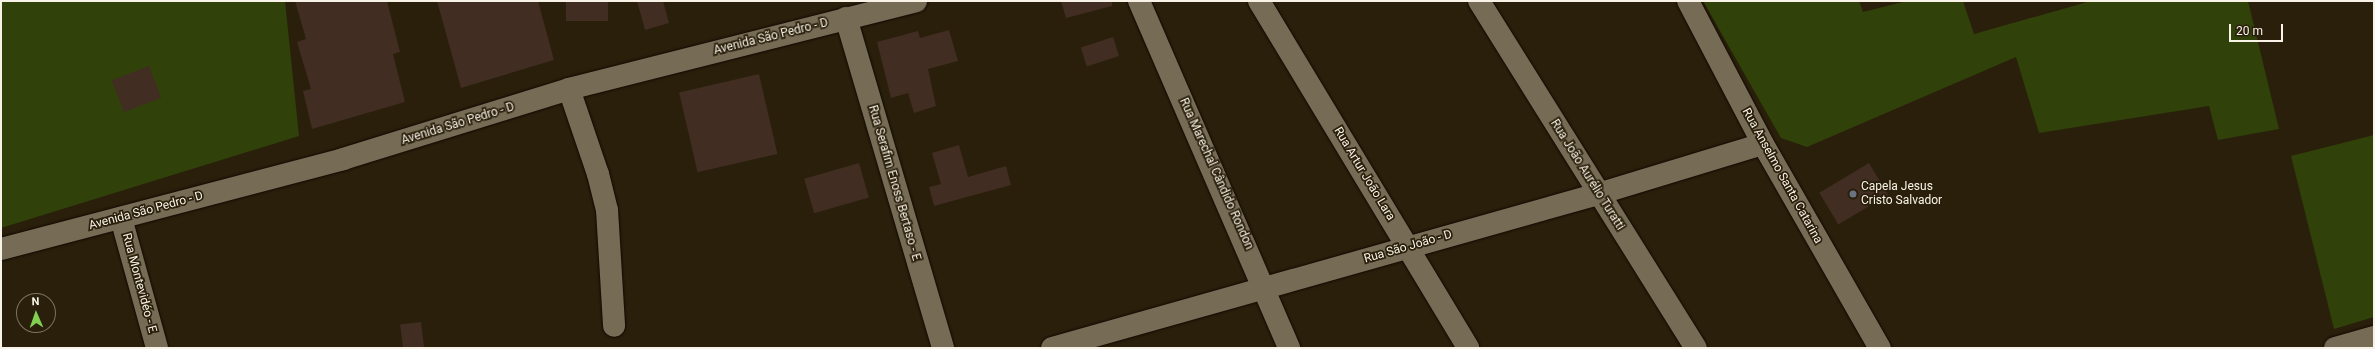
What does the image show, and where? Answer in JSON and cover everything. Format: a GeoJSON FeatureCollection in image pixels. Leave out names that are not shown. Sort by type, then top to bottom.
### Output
{"type":"FeatureCollection","features":[{"type":"Feature","properties":{"kind":"street","name":"Avenida São Pedro - D"},"geometry":{"type":"LineString","coordinates":[[1,249],[343,159],[568,89],[916,1]]}},
{"type":"Feature","properties":{"kind":"street","name":"Rua Marechal Cândido Rondon"},"geometry":{"type":"LineString","coordinates":[[1139,1],[1266,287],[1289,348]]}},
{"type":"Feature","properties":{"kind":"street","name":"Rua Artur João Lara"},"geometry":{"type":"LineString","coordinates":[[1259,1],[1468,348]]}},
{"type":"Feature","properties":{"kind":"street","name":"Rua João Aurélio Turatti"},"geometry":{"type":"LineString","coordinates":[[1479,1],[1598,194],[1696,348]]}},
{"type":"Feature","properties":{"kind":"street","name":"Rua Anselmo Santa Catarina"},"geometry":{"type":"LineString","coordinates":[[1688,1],[1763,144],[1880,348]]}},
{"type":"Feature","properties":{"kind":"street","name":"Rua Serafim Enoss Bertaso - E"},"geometry":{"type":"LineString","coordinates":[[846,18],[943,348]]}},
{"type":"Feature","properties":{"kind":"street"},"geometry":{"type":"LineString","coordinates":[[568,89],[598,174],[607,210],[614,326]]}},
{"type":"Feature","properties":{"kind":"street","name":"Rua São João - D"},"geometry":{"type":"LineString","coordinates":[[1052,348],[1598,194],[1763,144]]}},
{"type":"Feature","properties":{"kind":"street","name":"Rua Montevidéo - E"},"geometry":{"type":"LineString","coordinates":[[121,218],[156,348]]}},
{"type":"Feature","properties":{"kind":"street"},"geometry":{"type":"LineString","coordinates":[[2336,348],[2374,337]]}},
{"type":"Feature","properties":{"kind":"green space"},"geometry":{"type":"Polygon","coordinates":[[[1,1],[285,1],[299,136],[1,228],[1,1]]]}},
{"type":"Feature","properties":{"kind":"green space"},"geometry":{"type":"Polygon","coordinates":[[[1703,1],[1859,1],[1863,12],[1907,1],[1963,1],[1974,34],[2091,1],[2248,1],[2279,129],[2218,140],[2209,106],[2039,133],[2016,57],[1807,147],[1781,138],[1703,1]]]}},
{"type":"Feature","properties":{"kind":"green space"},"geometry":{"type":"Polygon","coordinates":[[[2374,135],[2374,317],[2334,329],[2291,156],[2374,135]]]}},
{"type":"Feature","properties":{"kind":"building"},"geometry":{"type":"Polygon","coordinates":[[[295,1],[387,1],[400,52],[393,54],[405,102],[312,129],[303,91],[311,89],[297,42],[306,39],[295,1]]]}},
{"type":"Feature","properties":{"kind":"building"},"geometry":{"type":"Polygon","coordinates":[[[437,1],[538,1],[554,60],[461,88],[437,1]]]}},
{"type":"Feature","properties":{"kind":"building"},"geometry":{"type":"Polygon","coordinates":[[[566,1],[608,1],[608,21],[566,21],[566,1]]]}},
{"type":"Feature","properties":{"kind":"building"},"geometry":{"type":"Polygon","coordinates":[[[637,1],[663,1],[669,23],[645,30],[637,1]]]}},
{"type":"Feature","properties":{"kind":"building"},"geometry":{"type":"Polygon","coordinates":[[[1061,1],[1112,1],[1112,6],[1066,18],[1061,1]]]}},
{"type":"Feature","properties":{"kind":"building"},"geometry":{"type":"Polygon","coordinates":[[[949,30],[958,61],[928,69],[936,106],[914,113],[908,93],[891,98],[877,42],[918,31],[920,38],[949,30]]]}},
{"type":"Feature","properties":{"kind":"building"},"geometry":{"type":"Polygon","coordinates":[[[1113,37],[1119,56],[1087,67],[1081,48],[1113,37]]]}},
{"type":"Feature","properties":{"kind":"building"},"geometry":{"type":"Polygon","coordinates":[[[149,66],[161,98],[124,112],[112,80],[149,66]]]}},
{"type":"Feature","properties":{"kind":"building"},"geometry":{"type":"Polygon","coordinates":[[[759,74],[777,154],[698,172],[679,92],[759,74]]]}},
{"type":"Feature","properties":{"kind":"building"},"geometry":{"type":"Polygon","coordinates":[[[959,145],[968,177],[1006,166],[1011,185],[934,206],[929,187],[941,184],[932,153],[959,145]]]}},
{"type":"Feature","properties":{"kind":"building"},"geometry":{"type":"Polygon","coordinates":[[[859,163],[869,198],[814,213],[804,179],[859,163]]]}},
{"type":"Feature","properties":{"kind":"building","name":"Capela Jesus Cristo Salvador"},"geometry":{"type":"Polygon","coordinates":[[[1869,163],[1888,195],[1838,225],[1819,193],[1869,163]]]}},
{"type":"Feature","properties":{"kind":"building"},"geometry":{"type":"Polygon","coordinates":[[[421,322],[424,348],[403,348],[400,325],[421,322]]]}},
{"type":"Feature","properties":{"kind":"place","name":"Capela Jesus Cristo Salvador"},"geometry":{"type":"Point","coordinates":[1853,194]}}]}
